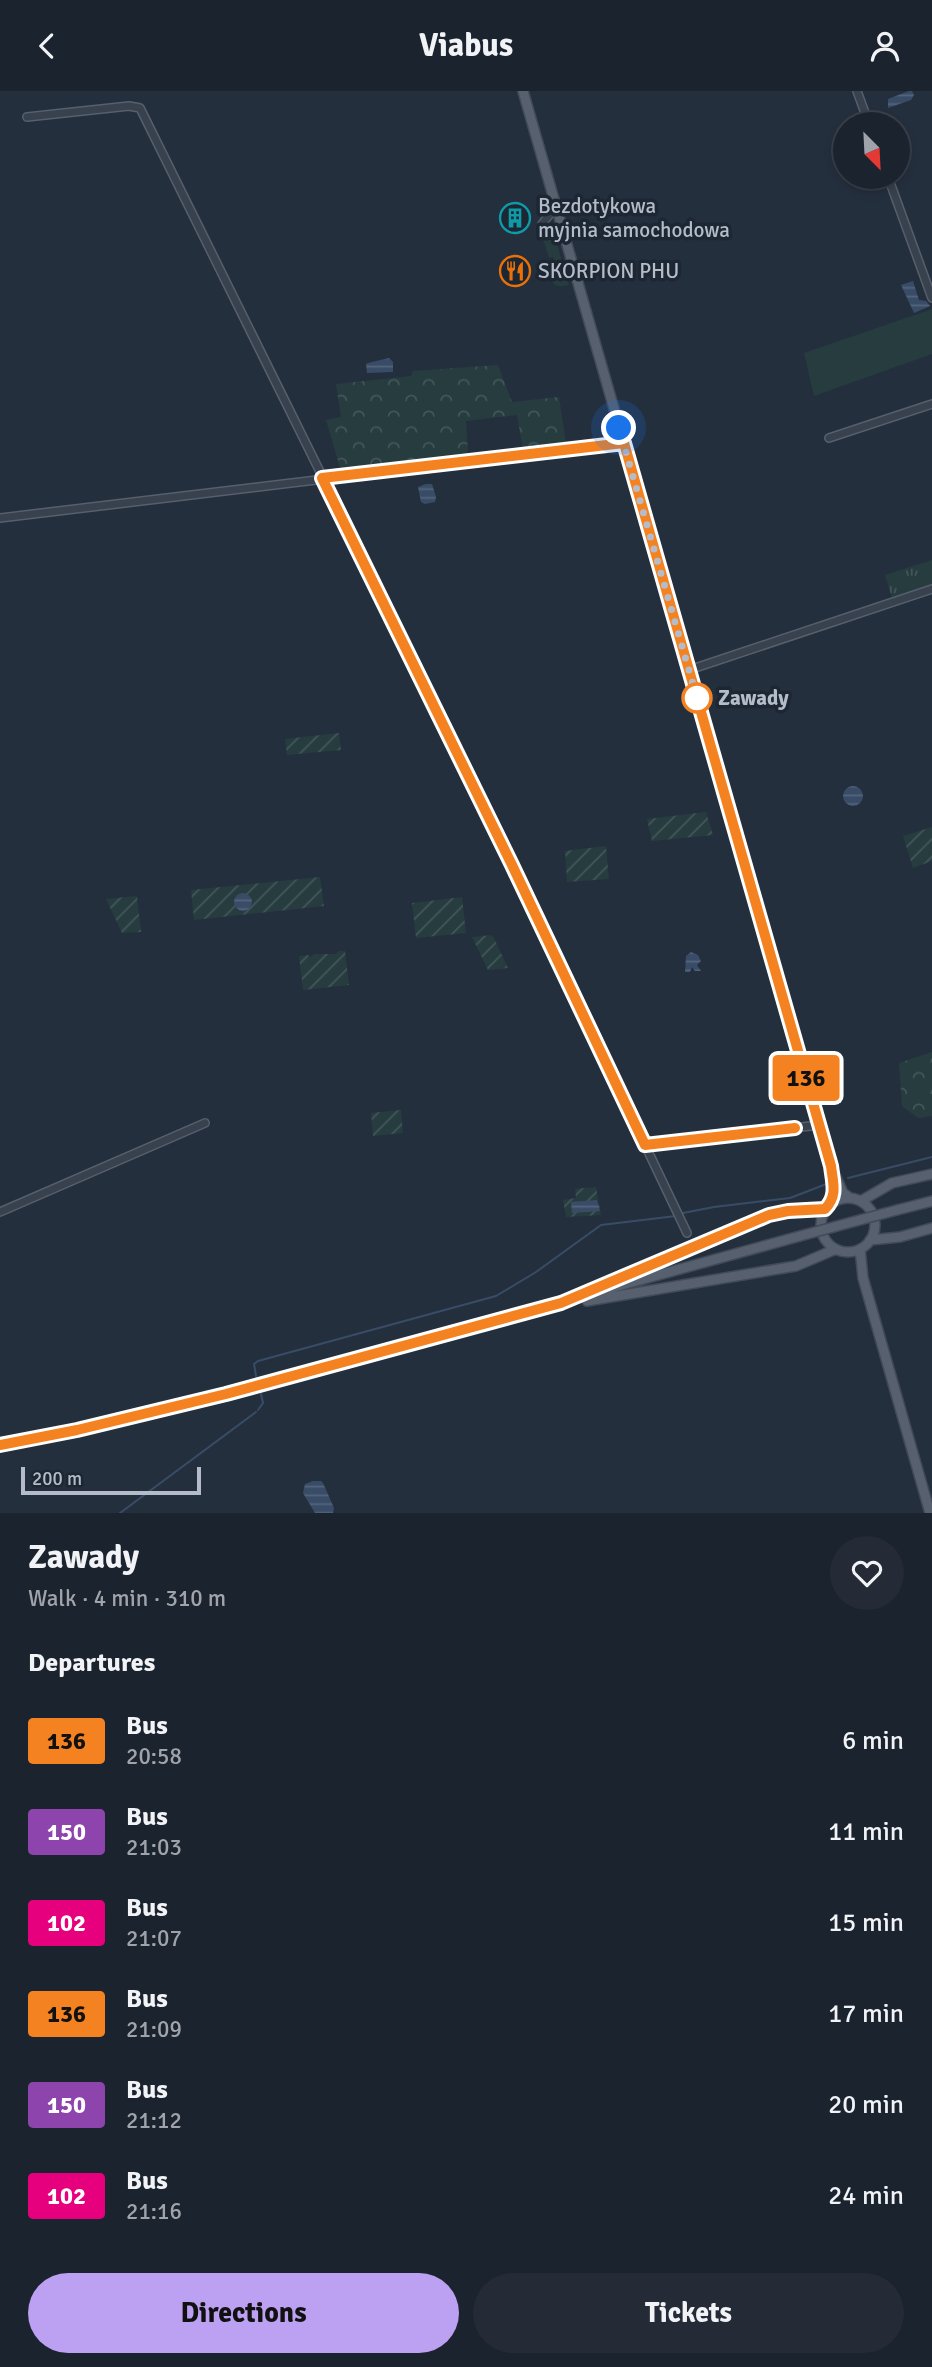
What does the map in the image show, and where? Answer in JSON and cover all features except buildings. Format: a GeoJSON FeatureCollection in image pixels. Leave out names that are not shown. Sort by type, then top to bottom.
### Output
{"type":"FeatureCollection","features":[{"type":"Feature","properties":{"kind":"main road"},"geometry":{"type":"LineString","coordinates":[[523,91],[831,1166],[839,1186],[850,1198],[861,1201],[868,1207],[875,1223],[870,1240],[860,1249],[848,1252],[836,1249],[826,1241],[821,1229],[835,1195],[831,1166]]}},
{"type":"Feature","properties":{"kind":"main road"},"geometry":{"type":"LineString","coordinates":[[861,1201],[892,1182],[932,1174]]}},
{"type":"Feature","properties":{"kind":"main road"},"geometry":{"type":"LineString","coordinates":[[561,1303],[769,1215],[829,1206],[850,1198]]}},
{"type":"Feature","properties":{"kind":"main road"},"geometry":{"type":"LineString","coordinates":[[0,1445],[77,1430],[226,1394],[932,1201]]}},
{"type":"Feature","properties":{"kind":"main road"},"geometry":{"type":"LineString","coordinates":[[870,1240],[900,1237],[932,1228]]}},
{"type":"Feature","properties":{"kind":"main road"},"geometry":{"type":"LineString","coordinates":[[561,1303],[787,1268],[811,1261],[836,1249]]}},
{"type":"Feature","properties":{"kind":"main road"},"geometry":{"type":"LineString","coordinates":[[860,1249],[863,1278],[930,1513]]}},
{"type":"Feature","properties":{"kind":"main road"},"geometry":{"type":"LineString","coordinates":[[848,1252],[863,1278]]}},
{"type":"Feature","properties":{"kind":"street"},"geometry":{"type":"LineString","coordinates":[[857,91],[865,112]]}},
{"type":"Feature","properties":{"kind":"street"},"geometry":{"type":"LineString","coordinates":[[27,117],[129,106],[139,108],[512,865],[687,1233]]}},
{"type":"Feature","properties":{"kind":"street"},"geometry":{"type":"LineString","coordinates":[[892,189],[932,298]]}},
{"type":"Feature","properties":{"kind":"street"},"geometry":{"type":"LineString","coordinates":[[542,224],[550,215],[552,191]]}},
{"type":"Feature","properties":{"kind":"street"},"geometry":{"type":"LineString","coordinates":[[829,438],[932,404]]}},
{"type":"Feature","properties":{"kind":"street"},"geometry":{"type":"LineString","coordinates":[[0,518],[624,443]]}},
{"type":"Feature","properties":{"kind":"street"},"geometry":{"type":"LineString","coordinates":[[689,670],[932,589]]}},
{"type":"Feature","properties":{"kind":"street"},"geometry":{"type":"LineString","coordinates":[[0,1212],[205,1123]]}},
{"type":"Feature","properties":{"kind":"street"},"geometry":{"type":"LineString","coordinates":[[645,1145],[819,1125]]}},
{"type":"Feature","properties":{"kind":"green space"},"geometry":{"type":"Polygon","coordinates":[[[551,224],[569,285],[558,286],[550,279],[556,277],[550,262],[554,261],[553,257],[549,258],[542,236],[551,224]]]}},
{"type":"Feature","properties":{"kind":"green space"},"geometry":{"type":"Polygon","coordinates":[[[932,309],[932,354],[814,396],[804,353],[932,309]]]}},
{"type":"Feature","properties":{"kind":"green space"},"geometry":{"type":"Polygon","coordinates":[[[498,365],[512,402],[559,397],[566,444],[523,450],[517,415],[466,421],[468,456],[341,471],[326,420],[341,417],[336,384],[411,376],[413,371],[498,365]]]}},
{"type":"Feature","properties":{"kind":"green space"},"geometry":{"type":"Polygon","coordinates":[[[932,560],[932,585],[892,598],[885,575],[932,560]]]}},
{"type":"Feature","properties":{"kind":"green space"},"geometry":{"type":"Polygon","coordinates":[[[339,733],[341,750],[287,755],[285,739],[339,733]]]}},
{"type":"Feature","properties":{"kind":"green space"},"geometry":{"type":"Polygon","coordinates":[[[706,812],[713,835],[652,841],[647,819],[706,812]]]}},
{"type":"Feature","properties":{"kind":"green space"},"geometry":{"type":"Polygon","coordinates":[[[932,827],[932,861],[913,868],[903,836],[932,827]]]}},
{"type":"Feature","properties":{"kind":"green space"},"geometry":{"type":"Polygon","coordinates":[[[606,846],[609,879],[567,882],[565,851],[606,846]]]}},
{"type":"Feature","properties":{"kind":"green space"},"geometry":{"type":"Polygon","coordinates":[[[320,877],[324,906],[194,920],[191,890],[320,877]]]}},
{"type":"Feature","properties":{"kind":"green space"},"geometry":{"type":"Polygon","coordinates":[[[137,896],[141,932],[122,933],[106,899],[137,896]]]}},
{"type":"Feature","properties":{"kind":"green space"},"geometry":{"type":"Polygon","coordinates":[[[462,897],[466,933],[416,938],[412,903],[462,897]]]}},
{"type":"Feature","properties":{"kind":"green space"},"geometry":{"type":"Polygon","coordinates":[[[492,935],[508,968],[488,970],[472,937],[492,935]]]}},
{"type":"Feature","properties":{"kind":"green space"},"geometry":{"type":"Polygon","coordinates":[[[338,951],[345,951],[349,985],[303,990],[299,956],[336,954],[338,951]]]}},
{"type":"Feature","properties":{"kind":"green space"},"geometry":{"type":"Polygon","coordinates":[[[932,1052],[932,1116],[918,1118],[902,1106],[899,1063],[932,1052]]]}},
{"type":"Feature","properties":{"kind":"green space"},"geometry":{"type":"Polygon","coordinates":[[[401,1110],[403,1133],[373,1136],[371,1113],[401,1110]]]}},
{"type":"Feature","properties":{"kind":"green space"},"geometry":{"type":"Polygon","coordinates":[[[596,1187],[601,1215],[566,1217],[563,1200],[576,1198],[575,1189],[596,1187]]]}},
{"type":"Feature","properties":{"kind":"water"},"geometry":{"type":"Polygon","coordinates":[[[909,91],[914,95],[911,100],[888,108],[888,99],[909,91]]]}},
{"type":"Feature","properties":{"kind":"water"},"geometry":{"type":"Polygon","coordinates":[[[913,281],[919,300],[926,301],[930,306],[914,313],[901,285],[913,281]]]}},
{"type":"Feature","properties":{"kind":"water"},"geometry":{"type":"Polygon","coordinates":[[[389,358],[393,362],[393,372],[367,373],[366,364],[389,358]]]}},
{"type":"Feature","properties":{"kind":"water"},"geometry":{"type":"Polygon","coordinates":[[[432,484],[435,502],[421,502],[418,487],[432,484]]]}},
{"type":"Feature","properties":{"kind":"water"},"geometry":{"type":"Polygon","coordinates":[[[849,786],[857,786],[863,796],[857,806],[849,806],[843,800],[843,792],[849,786]]]}},
{"type":"Feature","properties":{"kind":"water"},"geometry":{"type":"Polygon","coordinates":[[[243,893],[249,896],[252,902],[249,908],[243,911],[237,908],[234,902],[237,896],[243,893]]]}},
{"type":"Feature","properties":{"kind":"water"},"geometry":{"type":"Polygon","coordinates":[[[691,952],[698,955],[701,961],[697,965],[701,971],[695,971],[692,967],[690,972],[685,972],[686,956],[691,952]]]}},
{"type":"Feature","properties":{"kind":"water"},"geometry":{"type":"Polygon","coordinates":[[[597,1200],[600,1211],[572,1213],[571,1202],[597,1200]]]}},
{"type":"Feature","properties":{"kind":"water"},"geometry":{"type":"Polygon","coordinates":[[[313,1481],[323,1483],[334,1508],[333,1513],[315,1513],[303,1493],[305,1484],[313,1481]]]}},
{"type":"Feature","properties":{"kind":"waterway"},"geometry":{"type":"LineString","coordinates":[[848,1178],[932,1157]]}},
{"type":"Feature","properties":{"kind":"waterway"},"geometry":{"type":"LineString","coordinates":[[683,1213],[790,1198],[829,1183]]}},
{"type":"Feature","properties":{"kind":"waterway"},"geometry":{"type":"LineString","coordinates":[[256,1376],[254,1364],[258,1361],[496,1296],[536,1272],[601,1225],[676,1216]]}},
{"type":"Feature","properties":{"kind":"waterway"},"geometry":{"type":"LineString","coordinates":[[258,1410],[263,1403],[261,1394]]}},
{"type":"Feature","properties":{"kind":"waterway"},"geometry":{"type":"LineString","coordinates":[[120,1513],[256,1412]]}},
{"type":"Feature","properties":{"kind":"bus line","name":"136"},"geometry":{"type":"LineString","coordinates":[[0,1445],[77,1430],[226,1394],[561,1303],[769,1215],[799,1210],[820,1211],[832,1203],[835,1195],[831,1166],[624,443],[322,478],[428,690],[645,1145],[795,1128]]}},
{"type":"Feature","properties":{"kind":"place","name":"Bezdotykowa myjnia samochodowa"},"geometry":{"type":"Point","coordinates":[515,218]}},
{"type":"Feature","properties":{"kind":"place","name":"SKORPION PHU"},"geometry":{"type":"Point","coordinates":[515,271]}},
{"type":"Feature","properties":{"kind":"place","name":"Zawady"},"geometry":{"type":"Point","coordinates":[697,698]}},
{"type":"Feature","properties":{"kind":"route"},"geometry":{"type":"LineString","coordinates":[[619,428],[697,698]]}}]}
